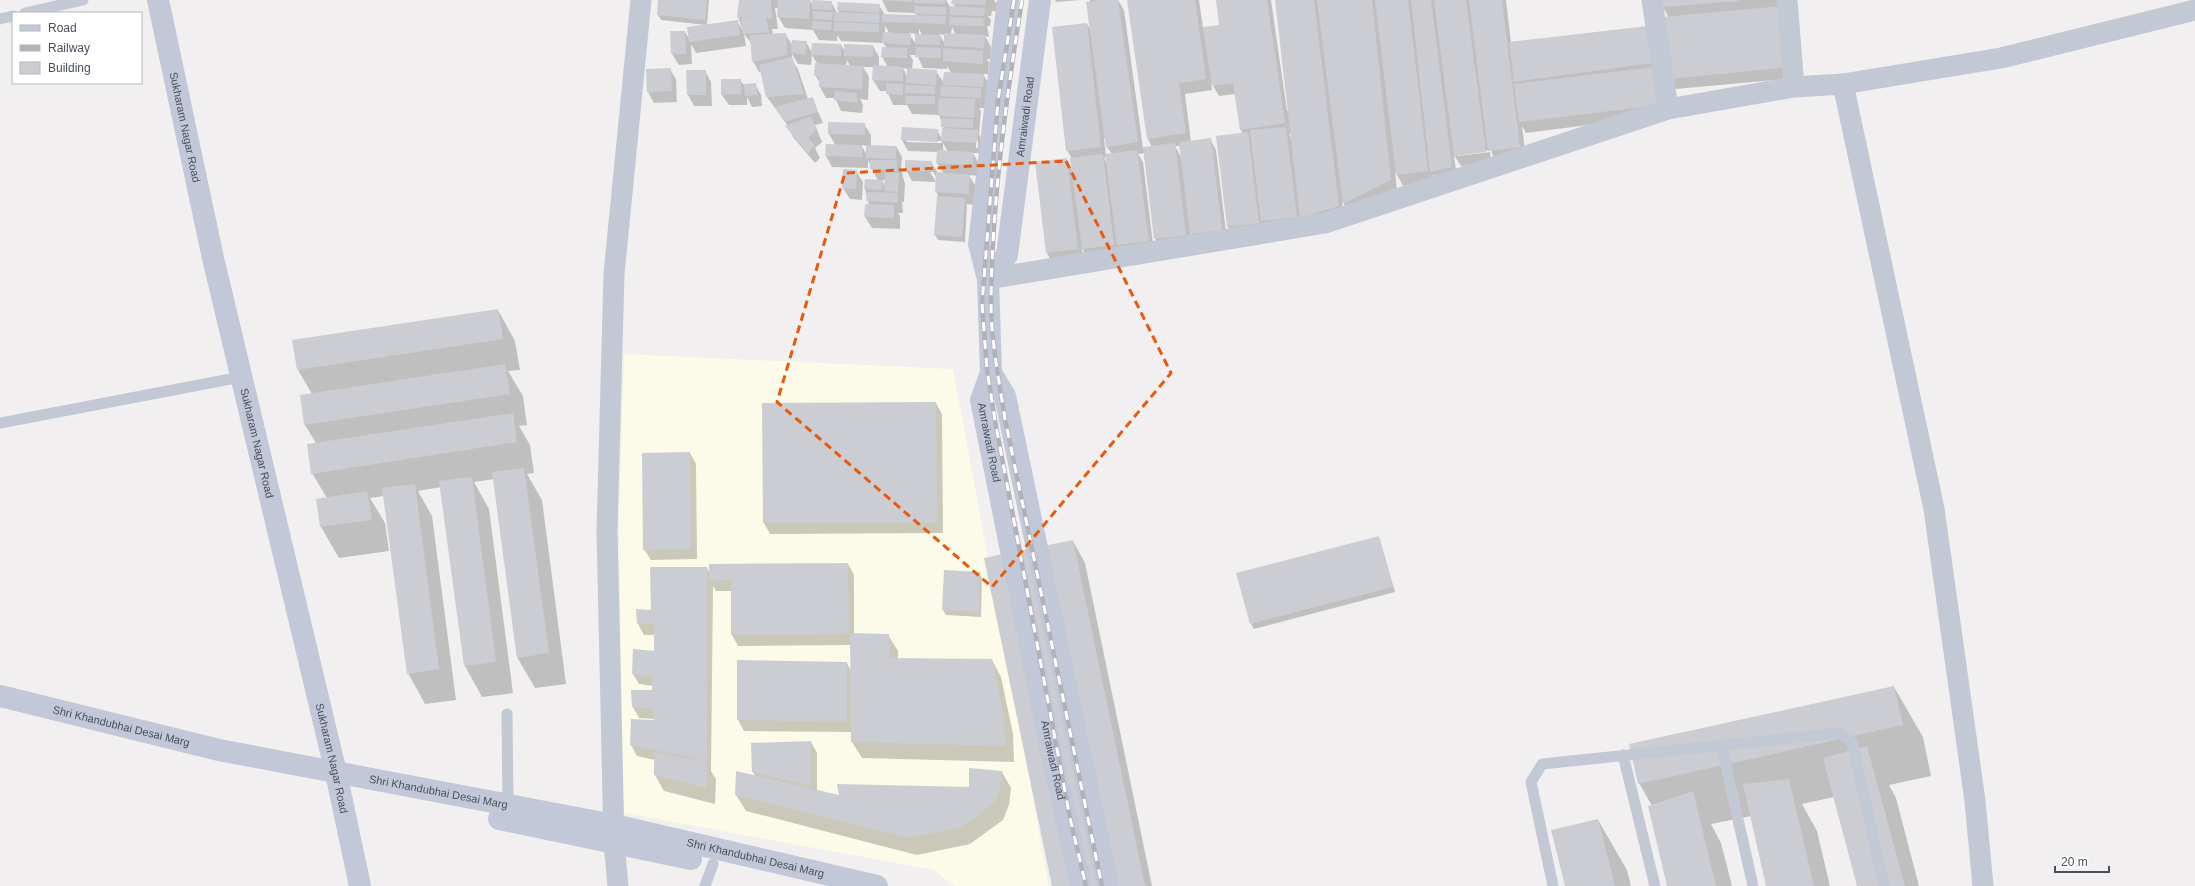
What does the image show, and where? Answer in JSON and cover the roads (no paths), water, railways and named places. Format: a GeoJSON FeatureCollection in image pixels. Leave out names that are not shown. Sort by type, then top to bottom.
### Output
{"type":"FeatureCollection","features":[{"type":"Feature","properties":{"kind":"main road","name":"Sukharam Nagar Road"},"geometry":{"type":"LineString","coordinates":[[158,0],[213,258],[338,780],[360,886]]}},
{"type":"Feature","properties":{"kind":"main road"},"geometry":{"type":"LineString","coordinates":[[988,279],[979,244],[1008,0]]}},
{"type":"Feature","properties":{"kind":"main road","name":"Amraiwadi Road"},"geometry":{"type":"LineString","coordinates":[[1040,0],[1007,255],[988,279],[991,374],[981,400],[1051,751],[1081,886]]}},
{"type":"Feature","properties":{"kind":"main road"},"geometry":{"type":"LineString","coordinates":[[991,374],[1005,396],[1108,886]]}},
{"type":"Feature","properties":{"kind":"main road","name":"Shri Khandubhai Desai Marg"},"geometry":{"type":"LineString","coordinates":[[0,696],[338,780]]}},
{"type":"Feature","properties":{"kind":"main road","name":"Shri Khandubhai Desai Marg"},"geometry":{"type":"LineString","coordinates":[[0,710],[218,762],[338,780],[614,833],[877,886]]}},
{"type":"Feature","properties":{"kind":"main road","name":"Shri Khandubhai Desai Marg"},"geometry":{"type":"LineString","coordinates":[[614,833],[713,864],[813,886]]}},
{"type":"Feature","properties":{"kind":"street"},"geometry":{"type":"LineString","coordinates":[[618,886],[614,833],[607,530],[614,282],[641,0]]}},
{"type":"Feature","properties":{"kind":"street"},"geometry":{"type":"LineString","coordinates":[[1652,0],[1668,109]]}},
{"type":"Feature","properties":{"kind":"street"},"geometry":{"type":"LineString","coordinates":[[1787,0],[1794,87]]}},
{"type":"Feature","properties":{"kind":"street"},"geometry":{"type":"LineString","coordinates":[[988,279],[1325,223],[1668,109],[1794,87],[1844,84],[2001,58],[2195,10]]}},
{"type":"Feature","properties":{"kind":"street"},"geometry":{"type":"LineString","coordinates":[[1844,84],[1934,509],[1975,801],[1984,886]]}},
{"type":"Feature","properties":{"kind":"lane"},"geometry":{"type":"LineString","coordinates":[[29,12],[83,0]]}},
{"type":"Feature","properties":{"kind":"lane"},"geometry":{"type":"LineString","coordinates":[[0,19],[12,16]]}},
{"type":"Feature","properties":{"kind":"lane"},"geometry":{"type":"LineString","coordinates":[[0,422],[241,377]]}},
{"type":"Feature","properties":{"kind":"lane"},"geometry":{"type":"LineString","coordinates":[[507,714],[508,813]]}},
{"type":"Feature","properties":{"kind":"lane"},"geometry":{"type":"LineString","coordinates":[[1553,886],[1531,782],[1542,764],[1721,744],[1839,733],[1852,742],[1884,886]]}},
{"type":"Feature","properties":{"kind":"lane"},"geometry":{"type":"LineString","coordinates":[[1721,744],[1753,886]]}},
{"type":"Feature","properties":{"kind":"lane"},"geometry":{"type":"LineString","coordinates":[[1623,755],[1655,886]]}},
{"type":"Feature","properties":{"kind":"lane"},"geometry":{"type":"LineString","coordinates":[[705,886],[713,864]]}},
{"type":"Feature","properties":{"kind":"railway"},"geometry":{"type":"LineString","coordinates":[[1014,0],[998,100],[982,304],[987,370],[996,426],[1070,818],[1086,886]]}},
{"type":"Feature","properties":{"kind":"railway"},"geometry":{"type":"LineString","coordinates":[[1022,0],[1005,113],[997,188],[992,264],[992,331],[1005,419],[1102,886]]}}]}
